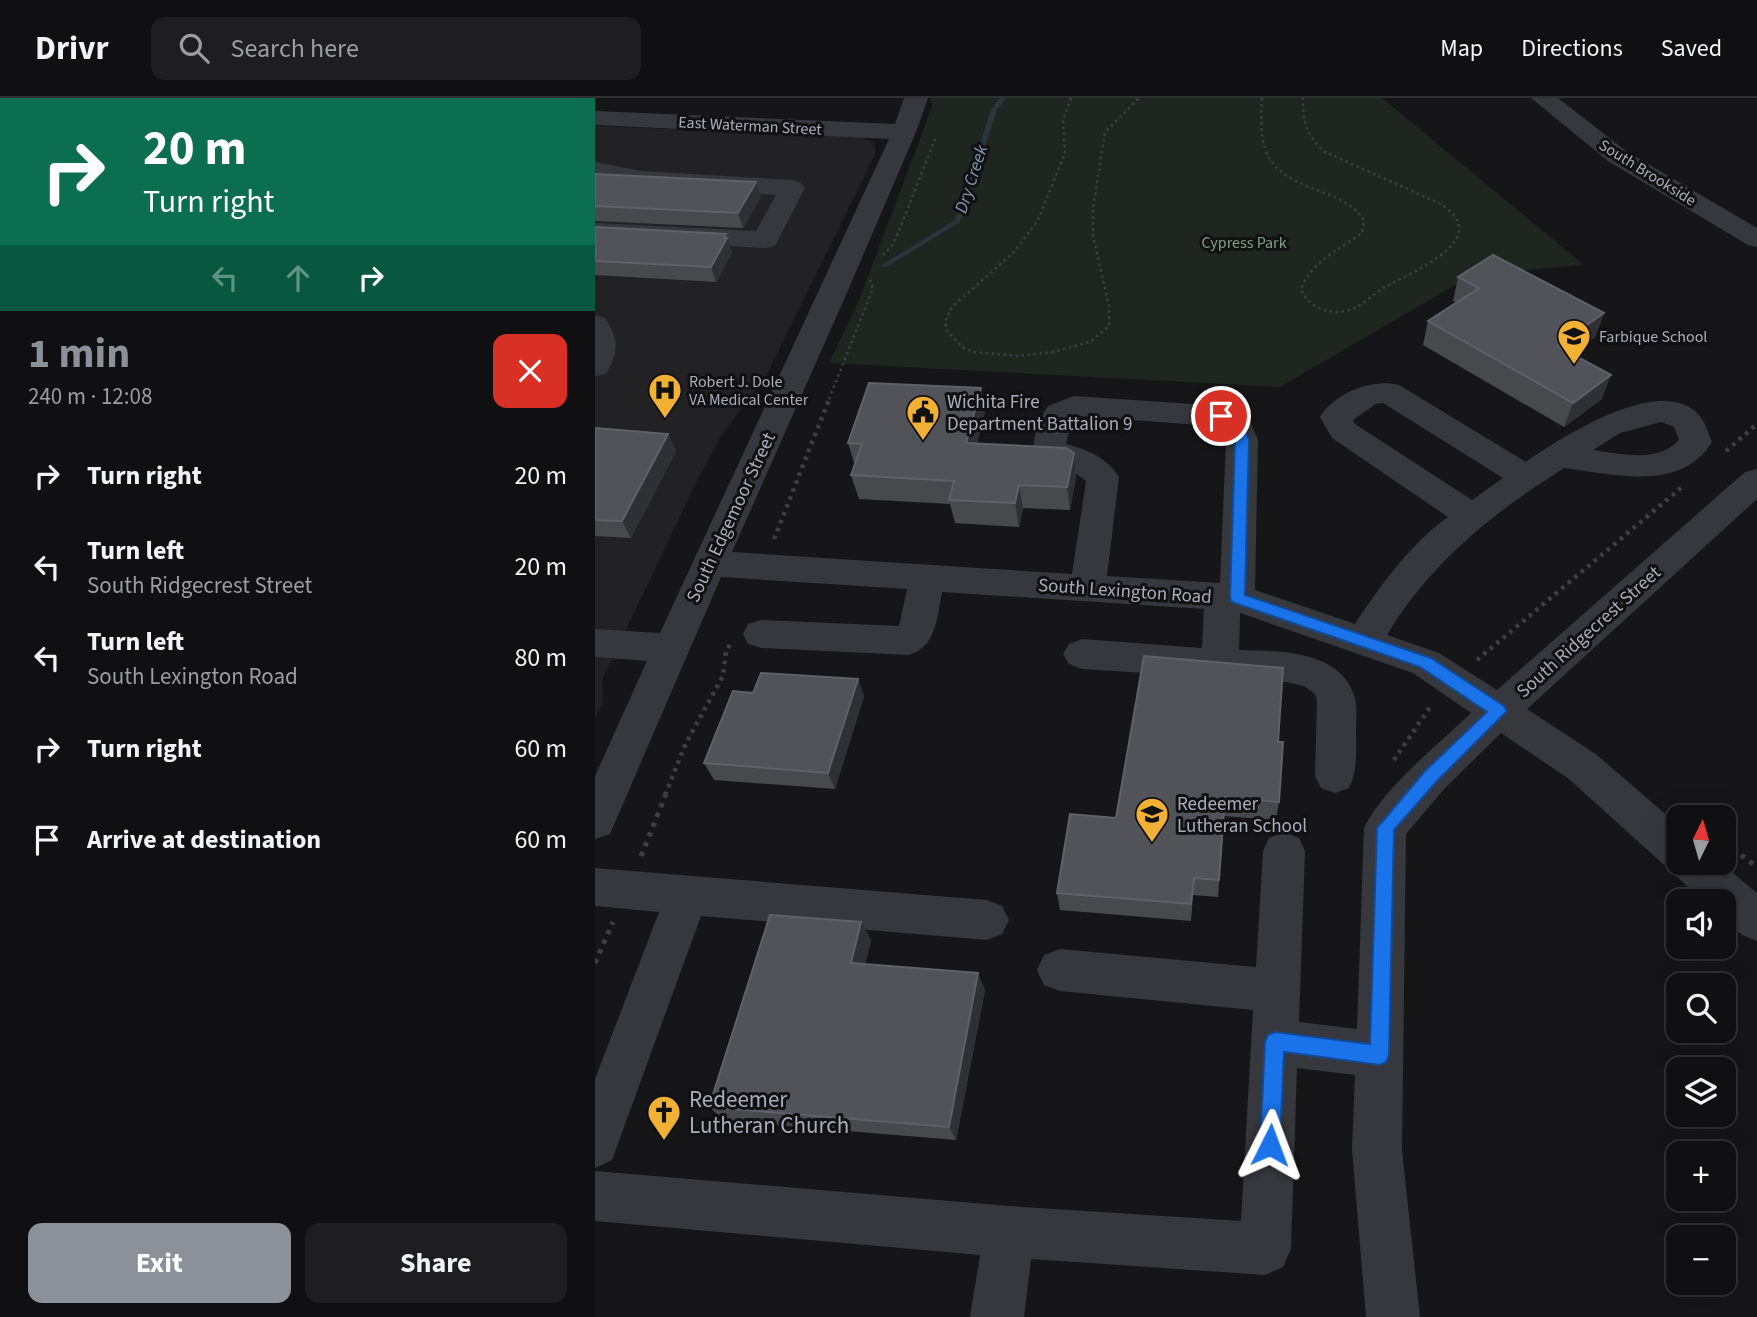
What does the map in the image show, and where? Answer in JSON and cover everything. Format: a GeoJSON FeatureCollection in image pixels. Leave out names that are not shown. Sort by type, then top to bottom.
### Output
{"type":"FeatureCollection","features":[{"type":"Feature","properties":{"kind":"street"},"geometry":{"type":"LineString","coordinates":[[595,117],[609,98]]}},
{"type":"Feature","properties":{"kind":"street","name":"South Edgemoor Street"},"geometry":{"type":"LineString","coordinates":[[595,821],[904,132],[916,98]]}},
{"type":"Feature","properties":{"kind":"street","name":"South Brookside"},"geometry":{"type":"LineString","coordinates":[[1543,98],[1617,156],[1757,239]]}},
{"type":"Feature","properties":{"kind":"street","name":"East Waterman Street"},"geometry":{"type":"LineString","coordinates":[[595,117],[904,132]]}},
{"type":"Feature","properties":{"kind":"street"},"geometry":{"type":"LineString","coordinates":[[595,170],[641,179],[792,188],[765,240],[595,231]]}},
{"type":"Feature","properties":{"kind":"street"},"geometry":{"type":"LineString","coordinates":[[595,324],[603,338],[603,354],[595,367]]}},
{"type":"Feature","properties":{"kind":"street"},"geometry":{"type":"LineString","coordinates":[[1472,517],[1343,430],[1336,417],[1367,394],[1388,392],[1527,478]]}},
{"type":"Feature","properties":{"kind":"street"},"geometry":{"type":"LineString","coordinates":[[1088,588],[1104,477],[1077,458],[1049,451],[1052,428],[1059,413],[1074,406],[1221,416],[1238,426],[1242,440],[1242,464],[1230,597],[1220,664]]}},
{"type":"Feature","properties":{"kind":"street"},"geometry":{"type":"LineString","coordinates":[[1364,642],[1393,595],[1448,534],[1560,456]]}},
{"type":"Feature","properties":{"kind":"street","name":"South Ridgecrest Street"},"geometry":{"type":"LineString","coordinates":[[1393,1317],[1377,1150],[1385,828],[1431,776],[1499,711],[1752,492]]}},
{"type":"Feature","properties":{"kind":"street","name":"South Lexington Road"},"geometry":{"type":"LineString","coordinates":[[709,563],[1230,597],[1426,663],[1583,766],[1666,840]]}},
{"type":"Feature","properties":{"kind":"street"},"geometry":{"type":"LineString","coordinates":[[761,634],[909,641],[916,632],[928,576]]}},
{"type":"Feature","properties":{"kind":"street"},"geometry":{"type":"LineString","coordinates":[[595,643],[671,648]]}},
{"type":"Feature","properties":{"kind":"street"},"geometry":{"type":"LineString","coordinates":[[1081,654],[1299,669],[1322,676],[1335,694],[1335,776]]}},
{"type":"Feature","properties":{"kind":"street"},"geometry":{"type":"LineString","coordinates":[[595,1196],[1009,1232],[1265,1249],[1284,852]]}},
{"type":"Feature","properties":{"kind":"street"},"geometry":{"type":"LineString","coordinates":[[1705,875],[1757,921]]}},
{"type":"Feature","properties":{"kind":"street"},"geometry":{"type":"LineString","coordinates":[[595,887],[987,920]]}},
{"type":"Feature","properties":{"kind":"street"},"geometry":{"type":"LineString","coordinates":[[595,1143],[687,895]]}},
{"type":"Feature","properties":{"kind":"street"},"geometry":{"type":"LineString","coordinates":[[1061,970],[1277,991]]}},
{"type":"Feature","properties":{"kind":"street"},"geometry":{"type":"LineString","coordinates":[[1275,1042],[1380,1055]]}},
{"type":"Feature","properties":{"kind":"street"},"geometry":{"type":"LineString","coordinates":[[997,1317],[1009,1232]]}},
{"type":"Feature","properties":{"kind":"path"},"geometry":{"type":"LineString","coordinates":[[1071,98],[1063,120],[1065,153],[1038,220],[1014,252],[960,297],[947,316],[947,331],[952,340],[974,352],[1002,356],[1036,355],[1090,342],[1109,326],[1109,306],[1093,236],[1093,207],[1105,132],[1139,98]]}},
{"type":"Feature","properties":{"kind":"path"},"geometry":{"type":"LineString","coordinates":[[1262,98],[1258,133],[1261,146],[1271,165],[1286,178],[1351,205],[1364,220],[1362,233],[1312,267],[1302,284],[1304,296],[1314,306],[1330,311],[1349,310],[1434,258],[1453,241],[1459,229],[1459,219],[1446,206],[1395,181],[1346,166],[1321,150],[1311,141],[1306,128],[1303,98]]}},
{"type":"Feature","properties":{"kind":"shaded area","name":"Robert J. Dole VA Medical Center"},"geometry":{"type":"Polygon","coordinates":[[[595,126],[862,137],[874,143],[876,153],[766,376],[721,436],[695,485],[602,680],[603,702],[595,718],[595,126]]]}},
{"type":"Feature","properties":{"kind":"green space","name":"Cypress Park"},"geometry":{"type":"Polygon","coordinates":[[[931,98],[1382,98],[1584,265],[1474,274],[1280,387],[829,363],[858,303],[932,107],[931,98]]]}},
{"type":"Feature","properties":{"kind":"building"},"geometry":{"type":"Polygon","coordinates":[[[595,174],[756,182],[738,213],[595,206],[595,174]]]}},
{"type":"Feature","properties":{"kind":"building"},"geometry":{"type":"Polygon","coordinates":[[[595,227],[726,234],[724,238],[727,238],[711,267],[595,261],[595,227]]]}},
{"type":"Feature","properties":{"kind":"building"},"geometry":{"type":"Polygon","coordinates":[[[1493,255],[1604,313],[1557,346],[1611,375],[1573,403],[1428,321],[1479,288],[1458,277],[1493,255]]]}},
{"type":"Feature","properties":{"kind":"building"},"geometry":{"type":"Polygon","coordinates":[[[869,383],[981,388],[966,443],[1066,448],[1074,453],[1067,487],[1019,485],[1015,503],[949,500],[954,481],[851,475],[862,444],[848,443],[869,383]]]}},
{"type":"Feature","properties":{"kind":"building"},"geometry":{"type":"Polygon","coordinates":[[[595,428],[668,434],[622,521],[595,520],[595,428]]]}},
{"type":"Feature","properties":{"kind":"building"},"geometry":{"type":"Polygon","coordinates":[[[1144,656],[1283,668],[1278,742],[1283,742],[1279,802],[1225,797],[1219,880],[1194,878],[1191,904],[1057,893],[1070,814],[1116,818],[1144,656]]]}},
{"type":"Feature","properties":{"kind":"building"},"geometry":{"type":"Polygon","coordinates":[[[761,673],[858,679],[828,773],[704,763],[733,691],[753,693],[761,673]]]}},
{"type":"Feature","properties":{"kind":"building"},"geometry":{"type":"Polygon","coordinates":[[[770,915],[861,922],[851,963],[978,973],[949,1127],[709,1107],[770,915]]]}},
{"type":"Feature","properties":{"kind":"waterway","name":"Dry Creek"},"geometry":{"type":"LineString","coordinates":[[884,266],[958,221],[994,110],[1003,98]]}},
{"type":"Feature","properties":{"kind":"place","name":"Farbique School"},"geometry":{"type":"Point","coordinates":[1574,366]}},
{"type":"Feature","properties":{"kind":"place","name":"Robert J. Dole VA Medical Center"},"geometry":{"type":"Point","coordinates":[665,420]}},
{"type":"Feature","properties":{"kind":"place","name":"Wichita Fire Department Battalion 9"},"geometry":{"type":"Point","coordinates":[923,442]}},
{"type":"Feature","properties":{"kind":"place","name":"Redeemer Lutheran School"},"geometry":{"type":"Point","coordinates":[1152,844]}},
{"type":"Feature","properties":{"kind":"place","name":"Redeemer Lutheran Church"},"geometry":{"type":"Point","coordinates":[664,1142]}},
{"type":"Feature","properties":{"kind":"route"},"geometry":{"type":"LineString","coordinates":[[1221,416],[1238,426],[1242,440],[1242,511],[1237,598],[1426,663],[1499,711],[1431,776],[1385,828],[1380,1055],[1275,1042],[1270,1145]]}}]}
